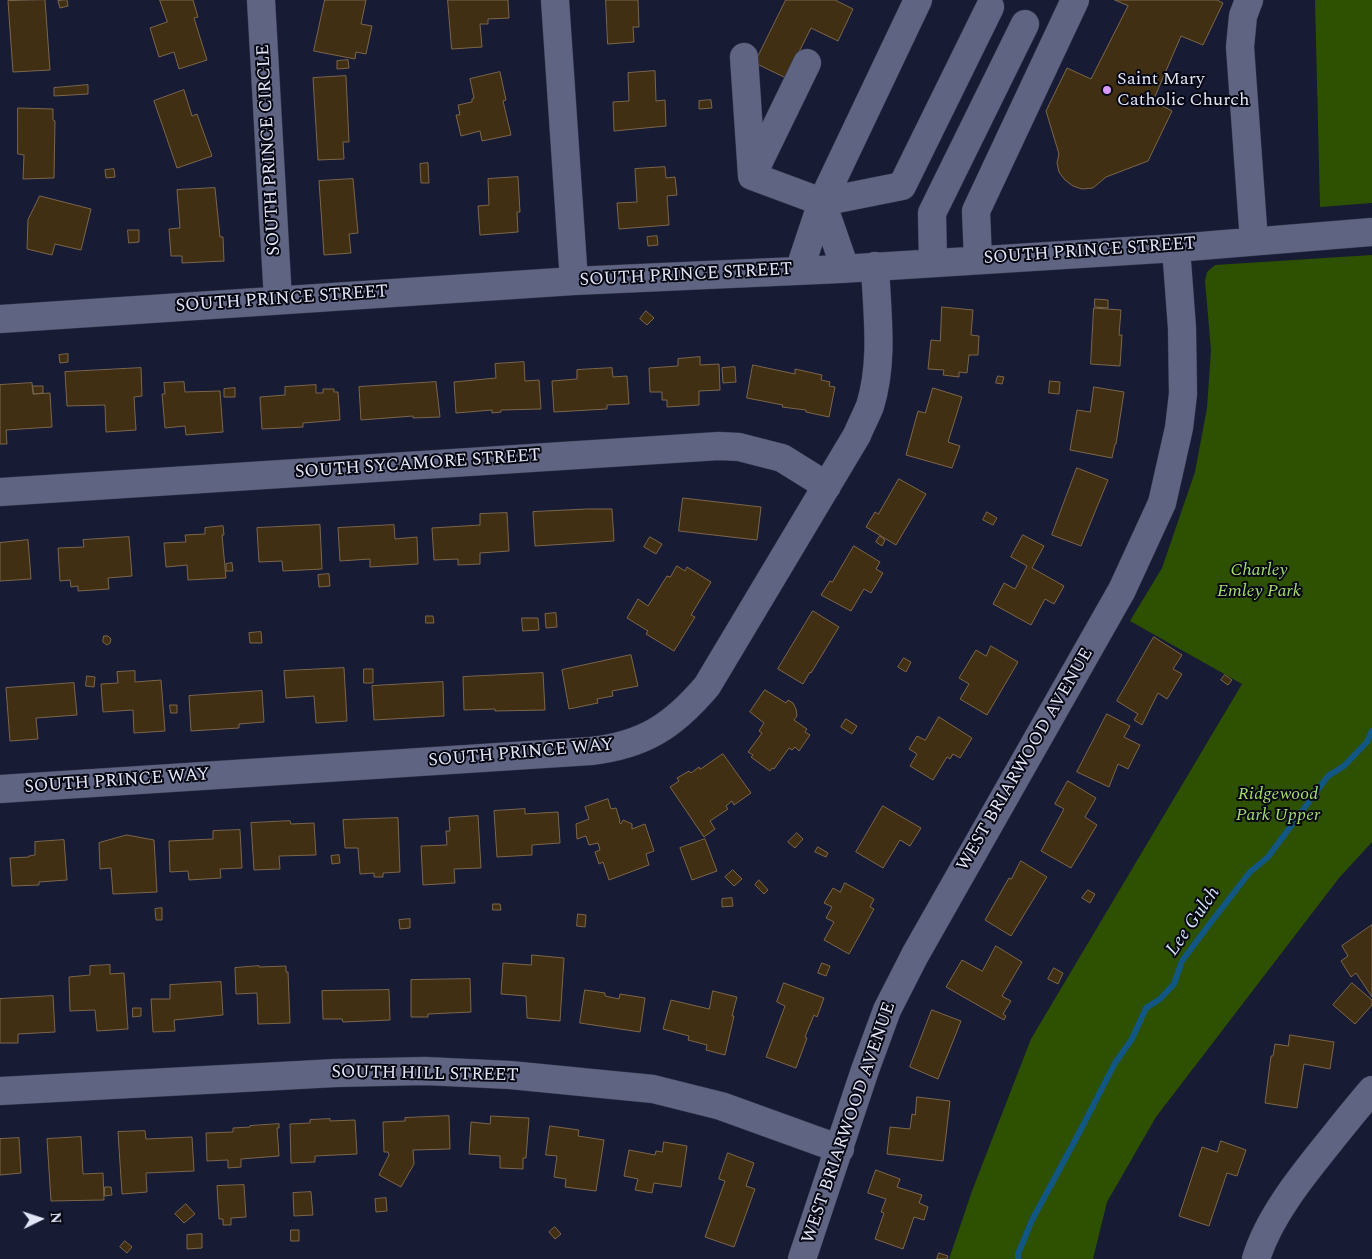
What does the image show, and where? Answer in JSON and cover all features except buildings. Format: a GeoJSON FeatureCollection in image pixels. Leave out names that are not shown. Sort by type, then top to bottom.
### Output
{"type":"FeatureCollection","features":[{"type":"Feature","properties":{"kind":"street","name":"SOUTH PRINCE CIRCLE"},"geometry":{"type":"LineString","coordinates":[[261,0],[278,300]]}},
{"type":"Feature","properties":{"kind":"street"},"geometry":{"type":"LineString","coordinates":[[555,0],[574,282]]}},
{"type":"Feature","properties":{"kind":"street"},"geometry":{"type":"LineString","coordinates":[[799,270],[822,202],[918,0]]}},
{"type":"Feature","properties":{"kind":"street"},"geometry":{"type":"LineString","coordinates":[[978,260],[976,211],[1075,0]]}},
{"type":"Feature","properties":{"kind":"street"},"geometry":{"type":"LineString","coordinates":[[1249,0],[1243,16],[1240,47],[1254,241]]}},
{"type":"Feature","properties":{"kind":"street"},"geometry":{"type":"LineString","coordinates":[[752,176],[822,202],[902,186],[982,4],[1057,38]]}},
{"type":"Feature","properties":{"kind":"street"},"geometry":{"type":"LineString","coordinates":[[933,263],[932,213],[1025,24]]}},
{"type":"Feature","properties":{"kind":"street"},"geometry":{"type":"LineString","coordinates":[[744,57],[752,176]]}},
{"type":"Feature","properties":{"kind":"street"},"geometry":{"type":"LineString","coordinates":[[752,176],[807,63]]}},
{"type":"Feature","properties":{"kind":"street"},"geometry":{"type":"LineString","coordinates":[[822,202],[845,268]]}},
{"type":"Feature","properties":{"kind":"street","name":"SOUTH PRINCE STREET"},"geometry":{"type":"LineString","coordinates":[[0,319],[574,282],[1176,248],[1372,232]]}},
{"type":"Feature","properties":{"kind":"street","name":"WEST BRIARWOOD AVENUE"},"geometry":{"type":"LineString","coordinates":[[802,1259],[887,1010],[911,963],[1122,590],[1162,503],[1179,428],[1183,394],[1182,328],[1176,248]]}},
{"type":"Feature","properties":{"kind":"street","name":"SOUTH PRINCE WAY"},"geometry":{"type":"LineString","coordinates":[[0,789],[590,751],[636,742],[670,723],[689,707],[707,686],[857,435],[870,406],[876,376],[879,342],[875,266]]}},
{"type":"Feature","properties":{"kind":"street","name":"SOUTH SYCAMORE STREET"},"geometry":{"type":"LineString","coordinates":[[0,492],[719,446],[739,446],[782,458],[827,486]]}},
{"type":"Feature","properties":{"kind":"street","name":"SOUTH HILL STREET"},"geometry":{"type":"LineString","coordinates":[[0,1091],[336,1073],[425,1071],[510,1075],[653,1089],[721,1106],[840,1149]]}},
{"type":"Feature","properties":{"kind":"street"},"geometry":{"type":"LineString","coordinates":[[1256,1259],[1273,1221],[1292,1191],[1320,1154],[1371,1094]]}},
{"type":"Feature","properties":{"kind":"green space"},"geometry":{"type":"Polygon","coordinates":[[[1315,0],[1372,0],[1372,203],[1320,207],[1315,0]]]}},
{"type":"Feature","properties":{"kind":"green space"},"geometry":{"type":"Polygon","coordinates":[[[1372,255],[1372,842],[1339,878],[1156,1117],[1107,1202],[1093,1259],[949,1259],[972,1191],[1031,1039],[1242,684],[1130,621],[1162,568],[1195,472],[1207,408],[1211,350],[1205,281],[1207,272],[1215,265],[1372,255]]]}},
{"type":"Feature","properties":{"kind":"waterway","name":"Lee Gulch"},"geometry":{"type":"LineString","coordinates":[[1018,1259],[1018,1254],[1032,1220],[1115,1063],[1132,1039],[1146,1008],[1160,999],[1174,984],[1182,961],[1250,872],[1268,857],[1328,776],[1344,766],[1367,742],[1372,731]]}},
{"type":"Feature","properties":{"kind":"place","name":"Saint Mary Catholic Church"},"geometry":{"type":"Point","coordinates":[1107,90]}},
{"type":"Feature","properties":{"kind":"park label","name":"Charley Emley Park"},"geometry":{"type":"Point","coordinates":[1259,581]}},
{"type":"Feature","properties":{"kind":"park label","name":"Ridgewood Park Upper"},"geometry":{"type":"Point","coordinates":[1278,805]}}]}
